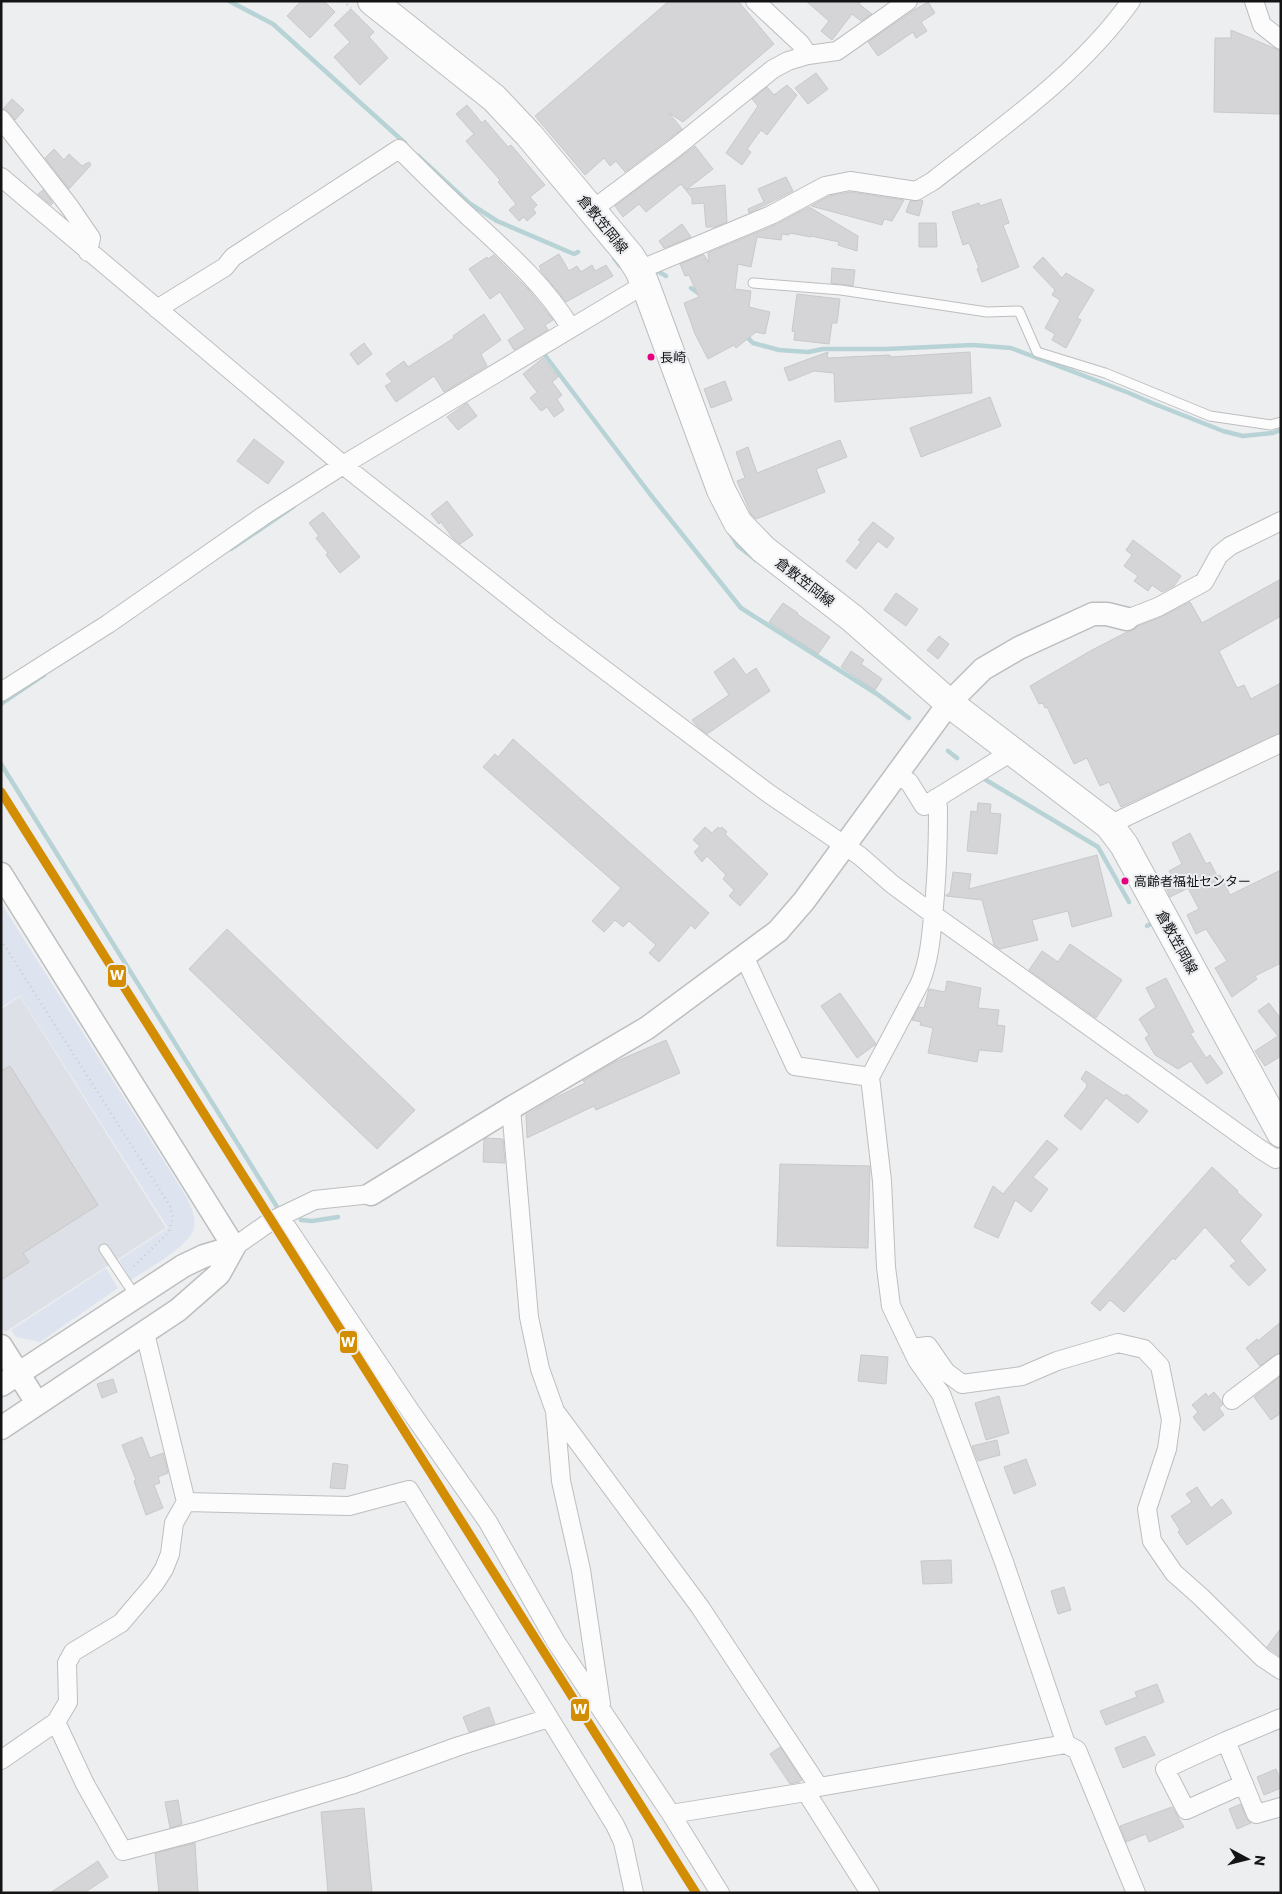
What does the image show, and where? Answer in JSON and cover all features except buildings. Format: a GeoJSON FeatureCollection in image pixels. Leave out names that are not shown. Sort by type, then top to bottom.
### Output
{"type":"FeatureCollection","features":[{"type":"Feature","properties":{"kind":"main road","name":"倉敷笠岡線"},"geometry":{"type":"LineString","coordinates":[[362,4],[494,98],[529,135],[630,256],[642,277],[721,490],[738,523],[763,549],[852,618],[949,703],[1109,824],[1124,845],[1281,1132]]}},
{"type":"Feature","properties":{"kind":"street"},"geometry":{"type":"LineString","coordinates":[[755,1],[800,43],[808,56]]}},
{"type":"Feature","properties":{"kind":"street"},"geometry":{"type":"LineString","coordinates":[[592,210],[773,69],[788,61],[837,51],[908,1]]}},
{"type":"Feature","properties":{"kind":"street"},"geometry":{"type":"LineString","coordinates":[[1,692],[108,624],[263,516],[343,465],[571,328],[642,277],[771,215],[825,186],[850,181],[916,191],[925,186],[1066,75],[1114,25],[1131,1]]}},
{"type":"Feature","properties":{"kind":"street"},"geometry":{"type":"LineString","coordinates":[[1254,1],[1262,25],[1281,40]]}},
{"type":"Feature","properties":{"kind":"street"},"geometry":{"type":"LineString","coordinates":[[1,119],[69,206],[91,238],[88,252]]}},
{"type":"Feature","properties":{"kind":"street"},"geometry":{"type":"LineString","coordinates":[[157,309],[225,267],[233,257],[399,149],[466,214],[519,261],[541,285],[571,328]]}},
{"type":"Feature","properties":{"kind":"street"},"geometry":{"type":"LineString","coordinates":[[1,177],[343,465],[553,631],[768,793],[845,845],[892,884],[934,915],[1260,1149],[1276,1159],[1281,1157]]}},
{"type":"Feature","properties":{"kind":"street"},"geometry":{"type":"LineString","coordinates":[[10,1379],[183,1266],[204,1256],[234,1247],[280,1217],[315,1200],[371,1194],[647,1028],[778,931],[804,902],[949,703],[984,669],[1019,648],[1093,614],[1107,614],[1127,619],[1158,607],[1204,582],[1219,555],[1230,546],[1281,521]]}},
{"type":"Feature","properties":{"kind":"street"},"geometry":{"type":"LineString","coordinates":[[1109,824],[1281,743]]}},
{"type":"Feature","properties":{"kind":"street"},"geometry":{"type":"LineString","coordinates":[[896,775],[909,782],[924,806],[1013,751]]}},
{"type":"Feature","properties":{"kind":"street"},"geometry":{"type":"LineString","coordinates":[[936,798],[938,808],[938,846],[930,953],[920,983],[870,1077],[882,1181],[886,1267],[891,1306],[917,1360],[941,1394],[1004,1562],[1066,1744]]}},
{"type":"Feature","properties":{"kind":"street"},"geometry":{"type":"LineString","coordinates":[[1,874],[234,1247]]}},
{"type":"Feature","properties":{"kind":"street"},"geometry":{"type":"LineString","coordinates":[[744,956],[795,1066],[870,1077]]}},
{"type":"Feature","properties":{"kind":"street"},"geometry":{"type":"LineString","coordinates":[[512,1108],[529,1317],[540,1369],[555,1411],[561,1481],[581,1570],[601,1708]]}},
{"type":"Feature","properties":{"kind":"street"},"geometry":{"type":"LineString","coordinates":[[280,1217],[410,1412],[488,1522],[556,1642],[671,1814],[720,1893]]}},
{"type":"Feature","properties":{"kind":"street"},"geometry":{"type":"LineString","coordinates":[[1,1428],[178,1310],[219,1274],[234,1247]]}},
{"type":"Feature","properties":{"kind":"street"},"geometry":{"type":"LineString","coordinates":[[1,1760],[56,1722],[68,1702],[67,1662],[72,1652],[121,1623],[155,1583],[164,1569],[170,1554],[174,1523],[186,1502],[145,1333]]}},
{"type":"Feature","properties":{"kind":"street"},"geometry":{"type":"LineString","coordinates":[[911,1348],[928,1346],[946,1372],[962,1384],[1022,1376],[1057,1361],[1118,1343],[1144,1350],[1160,1366],[1171,1420],[1167,1449],[1147,1509],[1152,1541],[1174,1573],[1201,1596],[1264,1658],[1281,1670]]}},
{"type":"Feature","properties":{"kind":"street"},"geometry":{"type":"LineString","coordinates":[[1,1346],[10,1379],[37,1403]]}},
{"type":"Feature","properties":{"kind":"street"},"geometry":{"type":"LineString","coordinates":[[1232,1400],[1281,1363]]}},
{"type":"Feature","properties":{"kind":"street"},"geometry":{"type":"LineString","coordinates":[[555,1411],[700,1607],[812,1789],[870,1893]]}},
{"type":"Feature","properties":{"kind":"street"},"geometry":{"type":"LineString","coordinates":[[186,1502],[350,1506],[409,1490],[615,1825],[623,1842],[634,1893]]}},
{"type":"Feature","properties":{"kind":"street"},"geometry":{"type":"LineString","coordinates":[[56,1722],[85,1784],[123,1852],[351,1785],[460,1746],[549,1718]]}},
{"type":"Feature","properties":{"kind":"street"},"geometry":{"type":"LineString","coordinates":[[1244,1784],[1186,1810],[1165,1769],[1281,1718]]}},
{"type":"Feature","properties":{"kind":"street"},"geometry":{"type":"LineString","coordinates":[[1226,1741],[1256,1814],[1281,1807]]}},
{"type":"Feature","properties":{"kind":"street"},"geometry":{"type":"LineString","coordinates":[[671,1814],[1066,1744],[1077,1750],[1136,1893]]}},
{"type":"Feature","properties":{"kind":"lane"},"geometry":{"type":"LineString","coordinates":[[753,283],[842,290],[987,312],[1019,311],[1037,352],[1106,373],[1210,416],[1271,425],[1281,422]]}},
{"type":"Feature","properties":{"kind":"lane"},"geometry":{"type":"LineString","coordinates":[[104,1249],[136,1297]]}},
{"type":"Feature","properties":{"kind":"path"},"geometry":{"type":"LineString","coordinates":[[343,1],[362,4]]}},
{"type":"Feature","properties":{"kind":"path"},"geometry":{"type":"LineString","coordinates":[[1,940],[170,1206],[173,1217],[169,1232],[122,1276]]}},
{"type":"Feature","properties":{"kind":"shaded area"},"geometry":{"type":"Polygon","coordinates":[[[1,903],[187,1198],[192,1209],[194,1228],[185,1242],[167,1257],[131,1280],[119,1260],[168,1228],[20,996],[1,1007],[1,903]]]}},
{"type":"Feature","properties":{"kind":"shaded area"},"geometry":{"type":"Polygon","coordinates":[[[20,997],[166,1228],[5,1332],[1,1327],[1,1009],[20,997]]]}},
{"type":"Feature","properties":{"kind":"shaded area"},"geometry":{"type":"Polygon","coordinates":[[[106,1268],[118,1288],[40,1342],[16,1337],[11,1330],[106,1268]]]}},
{"type":"Feature","properties":{"kind":"waterway"},"geometry":{"type":"LineString","coordinates":[[229,1],[273,24],[405,143]]}},
{"type":"Feature","properties":{"kind":"waterway"},"geometry":{"type":"LineString","coordinates":[[418,156],[469,203],[497,221],[574,254],[578,252]]}},
{"type":"Feature","properties":{"kind":"waterway"},"geometry":{"type":"LineString","coordinates":[[614,258],[620,266]]}},
{"type":"Feature","properties":{"kind":"waterway"},"geometry":{"type":"LineString","coordinates":[[654,269],[666,276]]}},
{"type":"Feature","properties":{"kind":"waterway"},"geometry":{"type":"LineString","coordinates":[[691,288],[701,295]]}},
{"type":"Feature","properties":{"kind":"waterway"},"geometry":{"type":"LineString","coordinates":[[744,334],[753,343],[779,350],[808,352],[823,349],[886,349],[973,345],[1011,348],[1223,431],[1243,436],[1273,433],[1281,430]]}},
{"type":"Feature","properties":{"kind":"waterway"},"geometry":{"type":"LineString","coordinates":[[544,354],[650,494],[741,608],[877,694],[909,718]]}},
{"type":"Feature","properties":{"kind":"waterway"},"geometry":{"type":"LineString","coordinates":[[231,549],[293,507]]}},
{"type":"Feature","properties":{"kind":"waterway"},"geometry":{"type":"LineString","coordinates":[[730,533],[738,546],[756,560]]}},
{"type":"Feature","properties":{"kind":"waterway"},"geometry":{"type":"LineString","coordinates":[[1,704],[44,675]]}},
{"type":"Feature","properties":{"kind":"waterway"},"geometry":{"type":"LineString","coordinates":[[948,751],[957,758]]}},
{"type":"Feature","properties":{"kind":"waterway"},"geometry":{"type":"LineString","coordinates":[[1,764],[279,1210]]}},
{"type":"Feature","properties":{"kind":"waterway"},"geometry":{"type":"LineString","coordinates":[[986,780],[1098,847],[1129,902]]}},
{"type":"Feature","properties":{"kind":"waterway"},"geometry":{"type":"LineString","coordinates":[[1147,926],[1154,922]]}},
{"type":"Feature","properties":{"kind":"waterway"},"geometry":{"type":"LineString","coordinates":[[301,1220],[312,1221],[338,1217]]}},
{"type":"Feature","properties":{"kind":"transit line","name":"W"},"geometry":{"type":"LineString","coordinates":[[1,792],[696,1893]]}},
{"type":"Feature","properties":{"kind":"place","name":"長崎"},"geometry":{"type":"Point","coordinates":[651,357]}},
{"type":"Feature","properties":{"kind":"place","name":"高齢者福祉センター"},"geometry":{"type":"Point","coordinates":[1125,881]}}]}
